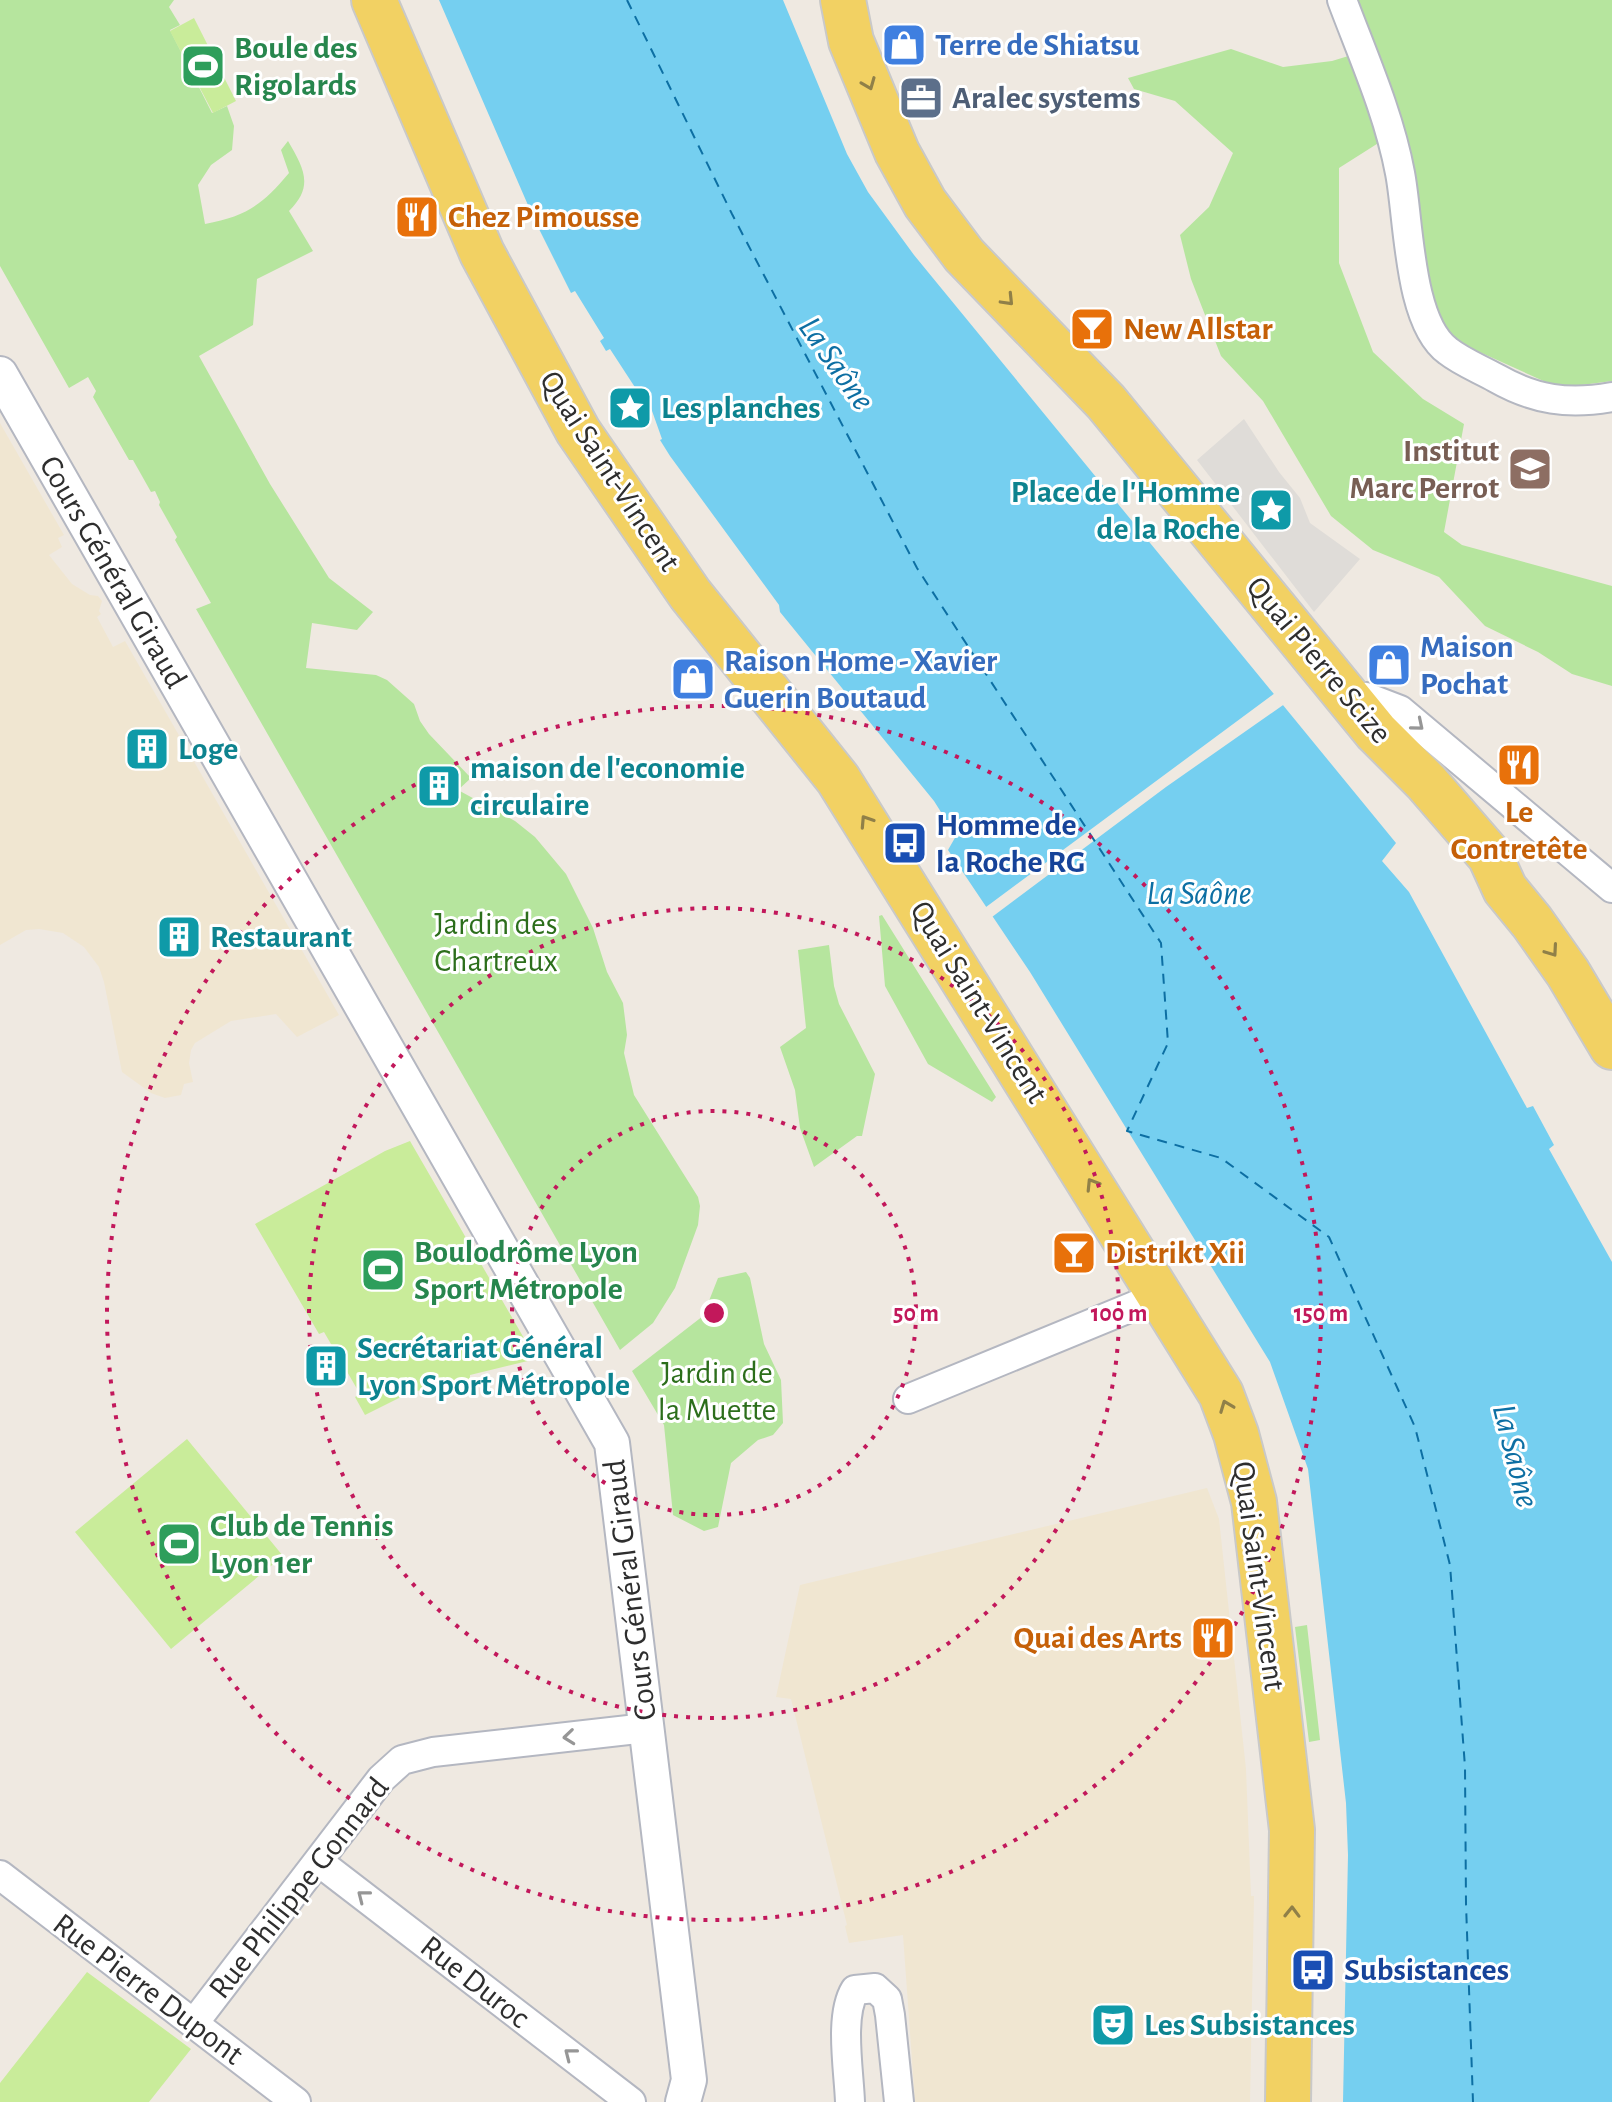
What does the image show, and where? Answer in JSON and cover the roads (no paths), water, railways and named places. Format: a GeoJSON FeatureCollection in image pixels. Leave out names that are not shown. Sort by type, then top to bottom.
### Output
{"type":"FeatureCollection","features":[{"type":"Feature","properties":{"kind":"main road","name":"Quai Saint-Vincent"},"geometry":{"type":"LineString","coordinates":[[374,0],[482,253],[578,431],[690,594],[838,779],[1221,1394],[1240,1445],[1254,1502],[1292,1830],[1288,2102]]}},
{"type":"Feature","properties":{"kind":"main road","name":"Quai Pierre Scize"},"geometry":{"type":"LineString","coordinates":[[843,0],[851,41],[897,152],[925,203],[964,255],[1106,402],[1376,732],[1426,782],[1490,856],[1505,889],[1568,973],[1612,1047]]}},
{"type":"Feature","properties":{"kind":"street"},"geometry":{"type":"LineString","coordinates":[[1342,0],[1382,109],[1400,171],[1416,290],[1433,335],[1447,351],[1521,392],[1583,402],[1612,397]]}},
{"type":"Feature","properties":{"kind":"street","name":"Cours Général Giraud"},"geometry":{"type":"LineString","coordinates":[[0,374],[612,1443],[689,2080],[683,2102]]}},
{"type":"Feature","properties":{"kind":"street"},"geometry":{"type":"LineString","coordinates":[[1348,697],[1366,697],[1400,710],[1612,888]]}},
{"type":"Feature","properties":{"kind":"street"},"geometry":{"type":"LineString","coordinates":[[908,1399],[1161,1295]]}},
{"type":"Feature","properties":{"kind":"street","name":"Rue Philippe Gonnard"},"geometry":{"type":"LineString","coordinates":[[194,2023],[381,1779],[402,1760],[412,1756],[646,1728]]}},
{"type":"Feature","properties":{"kind":"street","name":"Rue Duroc"},"geometry":{"type":"LineString","coordinates":[[319,1862],[631,2102]]}},
{"type":"Feature","properties":{"kind":"street","name":"Rue Pierre Dupont"},"geometry":{"type":"LineString","coordinates":[[0,1875],[296,2102]]}},
{"type":"Feature","properties":{"kind":"street"},"geometry":{"type":"LineString","coordinates":[[850,2102],[849,2001],[855,1990],[875,1988],[887,1999],[899,2102]]}},
{"type":"Feature","properties":{"kind":"water","name":"La Saône"},"geometry":{"type":"Polygon","coordinates":[[[439,0],[783,0],[847,154],[868,192],[914,255],[1396,843],[1382,861],[1409,892],[1527,1108],[1533,1106],[1554,1145],[1549,1149],[1612,1262],[1612,2102],[1343,2102],[1348,1855],[1346,1803],[1308,1469],[1270,1362],[1030,972],[948,850],[956,836],[934,801],[780,612],[779,605],[660,440],[646,394],[640,395],[610,349],[606,351],[600,341],[604,338],[575,291],[571,293],[534,219],[439,0]]]}},
{"type":"Feature","properties":{"kind":"place","name":"Terre de Shiatsu"},"geometry":{"type":"Point","coordinates":[904,45]}},
{"type":"Feature","properties":{"kind":"place","name":"Boule des Rigolards"},"geometry":{"type":"Point","coordinates":[203,66]}},
{"type":"Feature","properties":{"kind":"place","name":"Aralec systems"},"geometry":{"type":"Point","coordinates":[921,98]}},
{"type":"Feature","properties":{"kind":"place","name":"Chez Pimousse"},"geometry":{"type":"Point","coordinates":[417,217]}},
{"type":"Feature","properties":{"kind":"place","name":"New Allstar"},"geometry":{"type":"Point","coordinates":[1092,329]}},
{"type":"Feature","properties":{"kind":"place","name":"Les planches"},"geometry":{"type":"Point","coordinates":[630,408]}},
{"type":"Feature","properties":{"kind":"place","name":"Institut Marc Perrot"},"geometry":{"type":"Point","coordinates":[1530,469]}},
{"type":"Feature","properties":{"kind":"place","name":"Place de l'Homme de la Roche"},"geometry":{"type":"Point","coordinates":[1271,510]}},
{"type":"Feature","properties":{"kind":"place","name":"Maison Pochat"},"geometry":{"type":"Point","coordinates":[1389,665]}},
{"type":"Feature","properties":{"kind":"place","name":"Raison Home - Xavier Guerin Boutaud"},"geometry":{"type":"Point","coordinates":[693,679]}},
{"type":"Feature","properties":{"kind":"place","name":"Loge"},"geometry":{"type":"Point","coordinates":[147,749]}},
{"type":"Feature","properties":{"kind":"place","name":"Le Contretête"},"geometry":{"type":"Point","coordinates":[1519,765]}},
{"type":"Feature","properties":{"kind":"place","name":"maison de l'economie circulaire"},"geometry":{"type":"Point","coordinates":[439,786]}},
{"type":"Feature","properties":{"kind":"place","name":"Homme de la Roche RG"},"geometry":{"type":"Point","coordinates":[905,843]}},
{"type":"Feature","properties":{"kind":"place","name":"Restaurant"},"geometry":{"type":"Point","coordinates":[179,937]}},
{"type":"Feature","properties":{"kind":"place","name":"Distrikt Xii"},"geometry":{"type":"Point","coordinates":[1074,1253]}},
{"type":"Feature","properties":{"kind":"place","name":"Boulodrôme Lyon Sport Métropole"},"geometry":{"type":"Point","coordinates":[383,1270]}},
{"type":"Feature","properties":{"kind":"place","name":"Secrétariat Général Lyon Sport Métropole"},"geometry":{"type":"Point","coordinates":[326,1366]}},
{"type":"Feature","properties":{"kind":"place","name":"Club de Tennis Lyon 1er"},"geometry":{"type":"Point","coordinates":[179,1544]}},
{"type":"Feature","properties":{"kind":"place","name":"Quai des Arts"},"geometry":{"type":"Point","coordinates":[1213,1638]}},
{"type":"Feature","properties":{"kind":"place","name":"Subsistances"},"geometry":{"type":"Point","coordinates":[1313,1970]}},
{"type":"Feature","properties":{"kind":"place","name":"Les Subsistances"},"geometry":{"type":"Point","coordinates":[1113,2025]}},
{"type":"Feature","properties":{"kind":"park label","name":"Jardin des Chartreux"},"geometry":{"type":"Point","coordinates":[496,942]}},
{"type":"Feature","properties":{"kind":"park label","name":"Jardin de la Muette"},"geometry":{"type":"Point","coordinates":[717,1392]}}]}
